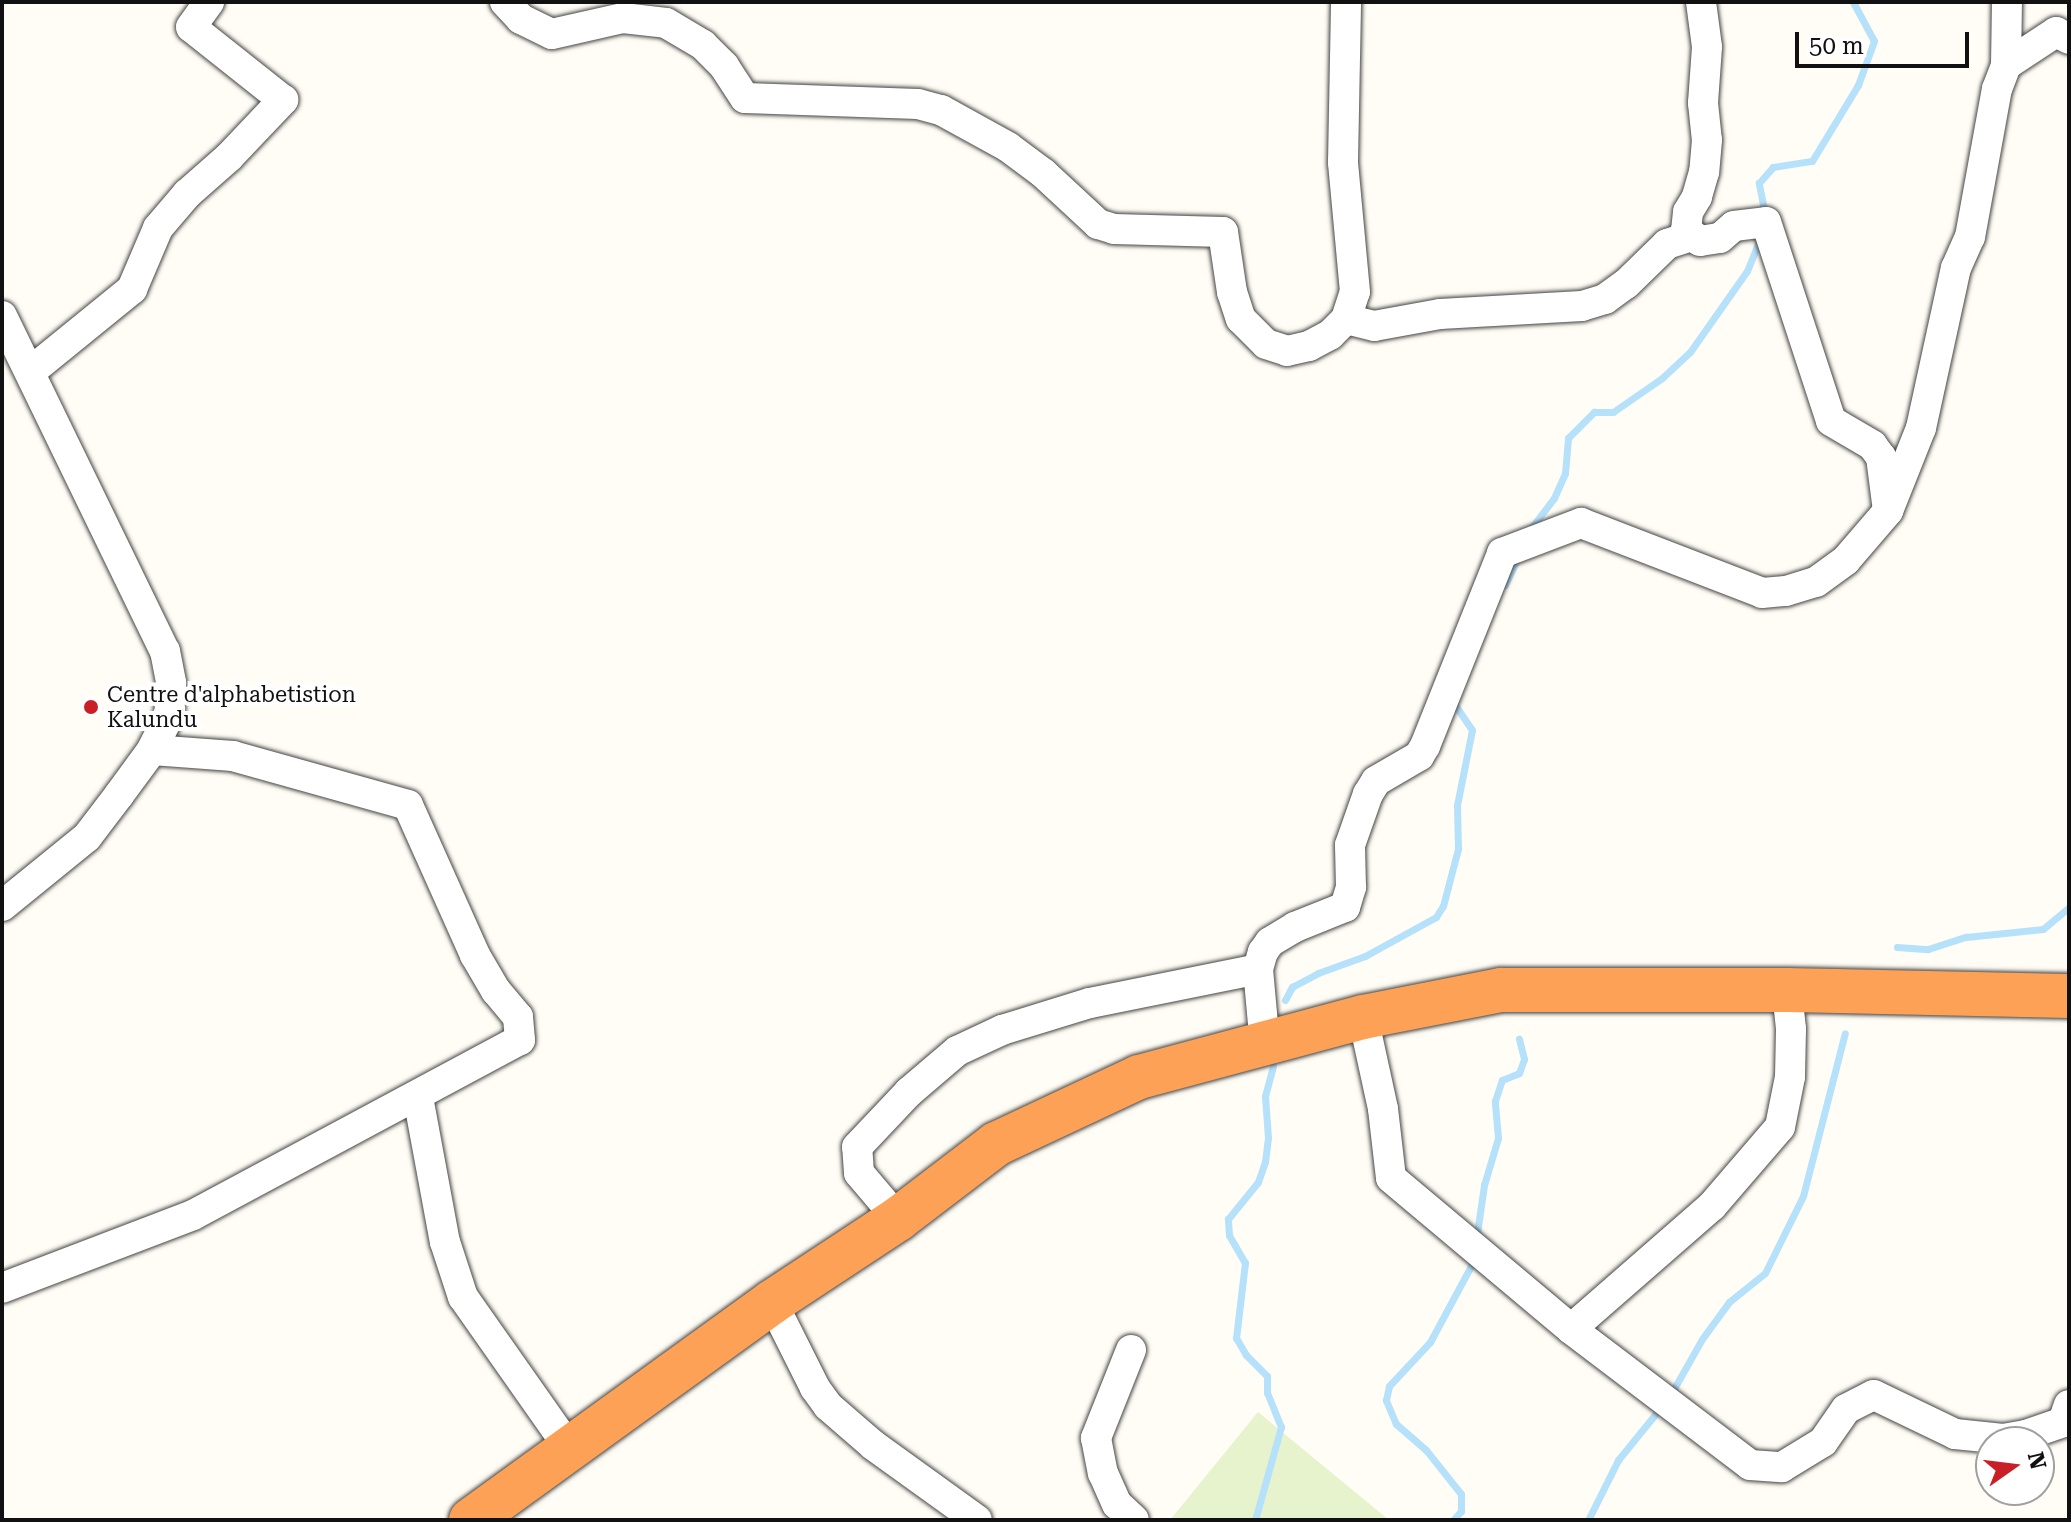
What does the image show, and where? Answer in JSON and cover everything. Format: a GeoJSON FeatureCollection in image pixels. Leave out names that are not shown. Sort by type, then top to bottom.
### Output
{"type":"FeatureCollection","features":[{"type":"Feature","properties":{"kind":"highway"},"geometry":{"type":"LineString","coordinates":[[471,1520],[772,1302],[898,1219],[996,1144],[1139,1077],[1265,1046],[1363,1017],[1501,990],[1787,990],[2069,996]]}},
{"type":"Feature","properties":{"kind":"street"},"geometry":{"type":"LineString","coordinates":[[30,372],[132,289],[158,228],[187,194],[229,157],[283,100],[191,27],[209,2]]}},
{"type":"Feature","properties":{"kind":"street"},"geometry":{"type":"LineString","coordinates":[[505,2],[521,19],[552,34],[623,18],[666,23],[703,45],[724,66],[745,98],[918,104],[941,110],[1008,147],[1098,224],[1131,232],[1179,229],[1223,232],[1232,292],[1241,319],[1266,344],[1287,351],[1309,346],[1330,335],[1346,319],[1355,292],[1343,162],[1346,2]]}},
{"type":"Feature","properties":{"kind":"street"},"geometry":{"type":"LineString","coordinates":[[1701,2],[1707,47],[1703,103],[1707,140],[1704,172],[1697,197],[1688,212],[1686,230],[1700,241],[1720,238],[1734,226],[1766,222],[1831,421],[1872,445],[1881,457],[1888,511]]}},
{"type":"Feature","properties":{"kind":"street"},"geometry":{"type":"LineString","coordinates":[[1265,1046],[1258,969],[1270,942],[1295,927],[1345,907],[1351,887],[1350,845],[1368,794],[1376,781],[1419,756],[1425,746],[1502,553],[1538,536],[1581,523],[1762,593],[1786,591],[1816,582],[1846,560],[1888,511],[1921,428],[1956,268],[1970,237],[1997,89],[2006,65],[2007,2]]}},
{"type":"Feature","properties":{"kind":"street"},"geometry":{"type":"LineString","coordinates":[[2006,65],[2065,30]]}},
{"type":"Feature","properties":{"kind":"street"},"geometry":{"type":"LineString","coordinates":[[1346,319],[1374,326],[1470,311],[1582,306],[1605,299],[1626,284],[1667,244],[1691,236]]}},
{"type":"Feature","properties":{"kind":"street"},"geometry":{"type":"LineString","coordinates":[[2,316],[165,651],[171,683],[169,716],[152,750],[87,837],[2,906]]}},
{"type":"Feature","properties":{"kind":"street"},"geometry":{"type":"LineString","coordinates":[[2,1288],[193,1215],[291,1159],[418,1097],[520,1040],[518,1017],[496,991],[475,955],[408,805],[233,756],[152,750]]}},
{"type":"Feature","properties":{"kind":"street"},"geometry":{"type":"LineString","coordinates":[[898,1219],[859,1173],[857,1147],[909,1092],[957,1051],[1002,1030],[1090,1003],[1258,969]]}},
{"type":"Feature","properties":{"kind":"street"},"geometry":{"type":"LineString","coordinates":[[1571,1329],[1712,1206],[1780,1127],[1790,1077],[1791,1029],[1787,990]]}},
{"type":"Feature","properties":{"kind":"street"},"geometry":{"type":"LineString","coordinates":[[1363,1017],[1383,1109],[1391,1178],[1571,1329],[1750,1465],[1782,1467],[1823,1442],[1846,1409],[1874,1395],[1955,1434],[2003,1439],[2026,1435],[2063,1422],[2069,1405]]}},
{"type":"Feature","properties":{"kind":"street"},"geometry":{"type":"LineString","coordinates":[[418,1097],[445,1242],[463,1297],[570,1449]]}},
{"type":"Feature","properties":{"kind":"street"},"geometry":{"type":"LineString","coordinates":[[772,1302],[815,1388],[828,1406],[873,1445],[977,1520]]}},
{"type":"Feature","properties":{"kind":"street"},"geometry":{"type":"LineString","coordinates":[[1131,1350],[1096,1438],[1103,1473],[1117,1504],[1134,1520]]}},
{"type":"Feature","properties":{"kind":"green space"},"geometry":{"type":"Polygon","coordinates":[[[1258,1412],[1389,1520],[1170,1520],[1258,1412]]]}},
{"type":"Feature","properties":{"kind":"waterway"},"geometry":{"type":"LineString","coordinates":[[1765,215],[1759,183],[1773,167],[1812,161],[1858,85],[1874,41],[1853,2]]}},
{"type":"Feature","properties":{"kind":"waterway"},"geometry":{"type":"LineString","coordinates":[[1529,531],[1554,498],[1565,473],[1568,438],[1594,412],[1613,412],[1662,378],[1690,352],[1747,271],[1760,238]]}},
{"type":"Feature","properties":{"kind":"waterway"},"geometry":{"type":"LineString","coordinates":[[1505,585],[1518,557]]}},
{"type":"Feature","properties":{"kind":"waterway"},"geometry":{"type":"LineString","coordinates":[[1285,1000],[1292,987],[1318,973],[1365,956],[1436,917],[1443,906],[1458,849],[1457,805],[1472,730],[1455,700]]}},
{"type":"Feature","properties":{"kind":"waterway"},"geometry":{"type":"LineString","coordinates":[[1897,947],[1928,949],[1966,937],[2043,929],[2069,907]]}},
{"type":"Feature","properties":{"kind":"waterway"},"geometry":{"type":"LineString","coordinates":[[1671,1394],[1702,1339],[1729,1302],[1765,1273],[1803,1196],[1845,1033]]}},
{"type":"Feature","properties":{"kind":"waterway"},"geometry":{"type":"LineString","coordinates":[[1476,1240],[1484,1185],[1498,1138],[1495,1101],[1502,1080],[1519,1073],[1524,1059],[1519,1039]]}},
{"type":"Feature","properties":{"kind":"waterway"},"geometry":{"type":"LineString","coordinates":[[1255,1520],[1281,1427],[1267,1393],[1267,1376],[1246,1355],[1236,1338],[1245,1263],[1229,1235],[1228,1219],[1258,1182],[1265,1162],[1268,1138],[1265,1096],[1273,1066]]}},
{"type":"Feature","properties":{"kind":"waterway"},"geometry":{"type":"LineString","coordinates":[[1453,1520],[1461,1511],[1461,1494],[1426,1450],[1396,1424],[1386,1400],[1389,1386],[1430,1342],[1471,1266],[1473,1256]]}},
{"type":"Feature","properties":{"kind":"waterway"},"geometry":{"type":"LineString","coordinates":[[1588,1520],[1618,1460],[1661,1407]]}},
{"type":"Feature","properties":{"kind":"place","name":"Centre d'alphabetistion Kalundu"},"geometry":{"type":"Point","coordinates":[91,707]}}]}
